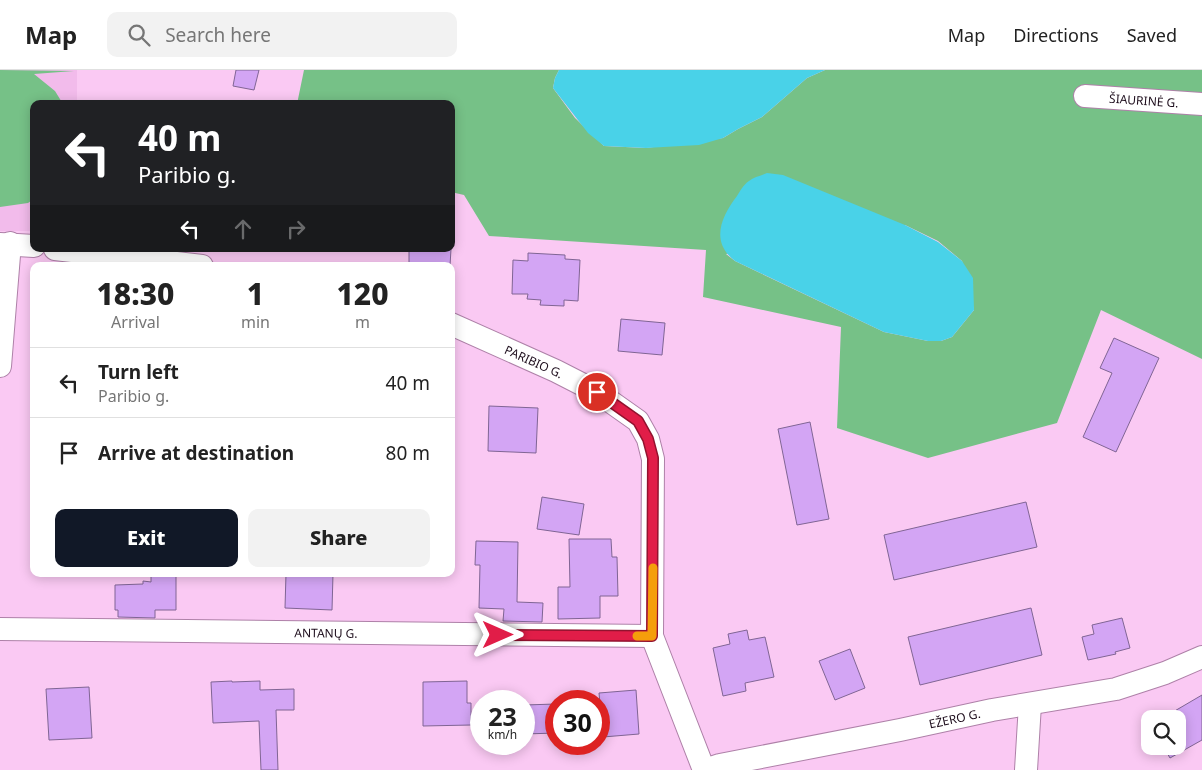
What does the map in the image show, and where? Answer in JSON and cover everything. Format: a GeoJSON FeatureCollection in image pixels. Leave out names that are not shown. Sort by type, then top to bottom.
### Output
{"type":"FeatureCollection","features":[{"type":"Feature","properties":{"kind":"street","name":"ŠIAURINĖ G."},"geometry":{"type":"LineString","coordinates":[[1085,96],[1202,104]]}},
{"type":"Feature","properties":{"kind":"street"},"geometry":{"type":"LineString","coordinates":[[0,366],[5,244],[30,246]]}},
{"type":"Feature","properties":{"kind":"street"},"geometry":{"type":"LineString","coordinates":[[80,252],[167,262]]}},
{"type":"Feature","properties":{"kind":"street","name":"PARIBIO G."},"geometry":{"type":"LineString","coordinates":[[455,326],[556,371],[597,392],[638,421],[648,439],[653,458],[652,636],[704,770]]}},
{"type":"Feature","properties":{"kind":"street","name":"ANTANŲ G."},"geometry":{"type":"LineString","coordinates":[[0,629],[652,636]]}},
{"type":"Feature","properties":{"kind":"street","name":"EŽERO G."},"geometry":{"type":"LineString","coordinates":[[704,770],[720,765],[1030,704],[1116,689],[1165,673],[1202,657]]}},
{"type":"Feature","properties":{"kind":"street"},"geometry":{"type":"LineString","coordinates":[[1026,770],[1030,704]]}},
{"type":"Feature","properties":{"kind":"shaded area"},"geometry":{"type":"Polygon","coordinates":[[[0,70],[77,70],[77,100],[30,100],[30,231],[0,231],[0,70]]]}},
{"type":"Feature","properties":{"kind":"green space"},"geometry":{"type":"Polygon","coordinates":[[[0,70],[74,71],[34,74],[55,91],[61,100],[30,100],[30,202],[0,207],[0,70]]]}},
{"type":"Feature","properties":{"kind":"green space"},"geometry":{"type":"Polygon","coordinates":[[[304,70],[559,70],[553,88],[575,118],[604,146],[646,148],[723,138],[762,117],[807,78],[825,70],[1202,70],[1202,359],[1101,310],[1057,423],[928,458],[837,428],[841,327],[703,297],[706,250],[489,236],[464,195],[455,193],[455,100],[298,100],[304,70]],[[905,225],[726,254],[735,261],[884,332],[928,341],[941,341],[952,337],[974,310],[962,261],[938,241],[905,225]]]}},
{"type":"Feature","properties":{"kind":"water"},"geometry":{"type":"Polygon","coordinates":[[[559,70],[825,70],[807,78],[762,117],[723,138],[699,145],[646,148],[604,146],[588,133],[553,88],[559,70]]]}},
{"type":"Feature","properties":{"kind":"water"},"geometry":{"type":"Polygon","coordinates":[[[767,173],[783,175],[905,225],[938,242],[962,261],[973,278],[974,310],[952,337],[941,341],[928,341],[884,332],[735,261],[727,254],[720,238],[726,212],[745,184],[753,178],[767,173]]]}},
{"type":"Feature","properties":{"kind":"building"},"geometry":{"type":"Polygon","coordinates":[[[236,70],[259,70],[254,90],[233,86],[236,70]]]}},
{"type":"Feature","properties":{"kind":"building"},"geometry":{"type":"Polygon","coordinates":[[[409,252],[451,252],[450,262],[409,262],[409,252]]]}},
{"type":"Feature","properties":{"kind":"building"},"geometry":{"type":"Polygon","coordinates":[[[528,253],[565,255],[565,259],[580,260],[578,301],[564,300],[564,306],[540,305],[541,300],[527,299],[528,294],[512,294],[513,260],[528,261],[528,253]]]}},
{"type":"Feature","properties":{"kind":"building"},"geometry":{"type":"Polygon","coordinates":[[[621,319],[665,323],[662,355],[618,351],[621,319]]]}},
{"type":"Feature","properties":{"kind":"building"},"geometry":{"type":"Polygon","coordinates":[[[1114,338],[1159,358],[1116,452],[1083,437],[1112,373],[1100,368],[1114,338]]]}},
{"type":"Feature","properties":{"kind":"building"},"geometry":{"type":"Polygon","coordinates":[[[489,406],[538,408],[536,453],[488,451],[489,406]]]}},
{"type":"Feature","properties":{"kind":"building"},"geometry":{"type":"Polygon","coordinates":[[[810,422],[829,519],[797,525],[778,429],[810,422]]]}},
{"type":"Feature","properties":{"kind":"building"},"geometry":{"type":"Polygon","coordinates":[[[542,497],[584,504],[579,535],[537,529],[542,497]]]}},
{"type":"Feature","properties":{"kind":"building"},"geometry":{"type":"Polygon","coordinates":[[[1026,502],[1037,547],[894,580],[884,535],[1026,502]]]}},
{"type":"Feature","properties":{"kind":"building"},"geometry":{"type":"Polygon","coordinates":[[[569,539],[611,539],[612,557],[617,557],[618,596],[600,596],[600,618],[558,619],[558,587],[570,587],[569,539]]]}},
{"type":"Feature","properties":{"kind":"building"},"geometry":{"type":"Polygon","coordinates":[[[476,541],[518,542],[517,602],[543,603],[542,622],[503,621],[504,609],[479,608],[480,565],[475,565],[476,541]]]}},
{"type":"Feature","properties":{"kind":"building"},"geometry":{"type":"Polygon","coordinates":[[[151,577],[176,577],[176,610],[155,610],[155,618],[118,617],[118,610],[115,610],[115,585],[143,584],[143,581],[151,582],[151,577]]]}},
{"type":"Feature","properties":{"kind":"building"},"geometry":{"type":"Polygon","coordinates":[[[286,577],[333,577],[332,610],[285,608],[286,577]]]}},
{"type":"Feature","properties":{"kind":"building"},"geometry":{"type":"Polygon","coordinates":[[[1031,608],[1042,655],[920,685],[908,637],[1031,608]]]}},
{"type":"Feature","properties":{"kind":"building"},"geometry":{"type":"Polygon","coordinates":[[[1122,618],[1130,648],[1115,652],[1116,654],[1088,660],[1082,637],[1094,634],[1092,625],[1122,618]]]}},
{"type":"Feature","properties":{"kind":"building"},"geometry":{"type":"Polygon","coordinates":[[[747,630],[749,640],[765,637],[774,677],[745,683],[746,691],[723,696],[713,648],[730,644],[728,634],[747,630]]]}},
{"type":"Feature","properties":{"kind":"building"},"geometry":{"type":"Polygon","coordinates":[[[850,649],[865,688],[835,700],[819,661],[850,649]]]}},
{"type":"Feature","properties":{"kind":"building"},"geometry":{"type":"Polygon","coordinates":[[[260,681],[260,690],[294,689],[294,710],[276,710],[278,770],[261,770],[259,721],[213,723],[211,682],[260,681]]]}},
{"type":"Feature","properties":{"kind":"building"},"geometry":{"type":"Polygon","coordinates":[[[467,681],[470,725],[423,726],[423,682],[467,681]]]}},
{"type":"Feature","properties":{"kind":"building"},"geometry":{"type":"Polygon","coordinates":[[[89,687],[92,738],[49,740],[46,689],[89,687]]]}},
{"type":"Feature","properties":{"kind":"building"},"geometry":{"type":"Polygon","coordinates":[[[636,690],[639,734],[610,736],[610,692],[636,690]]]}},
{"type":"Feature","properties":{"kind":"building"},"geometry":{"type":"Polygon","coordinates":[[[1202,695],[1202,740],[1186,749],[1186,710],[1176,710],[1202,695]]]}},
{"type":"Feature","properties":{"kind":"building"},"geometry":{"type":"Polygon","coordinates":[[[545,704],[545,733],[535,734],[535,705],[545,704]]]}},
{"type":"Feature","properties":{"kind":"slow traffic"},"geometry":{"type":"LineString","coordinates":[[637,636],[652,636],[653,568]]}},
{"type":"Feature","properties":{"kind":"route"},"geometry":{"type":"LineString","coordinates":[[498,635],[652,636],[653,458],[648,439],[638,421],[597,392]]}}]}
